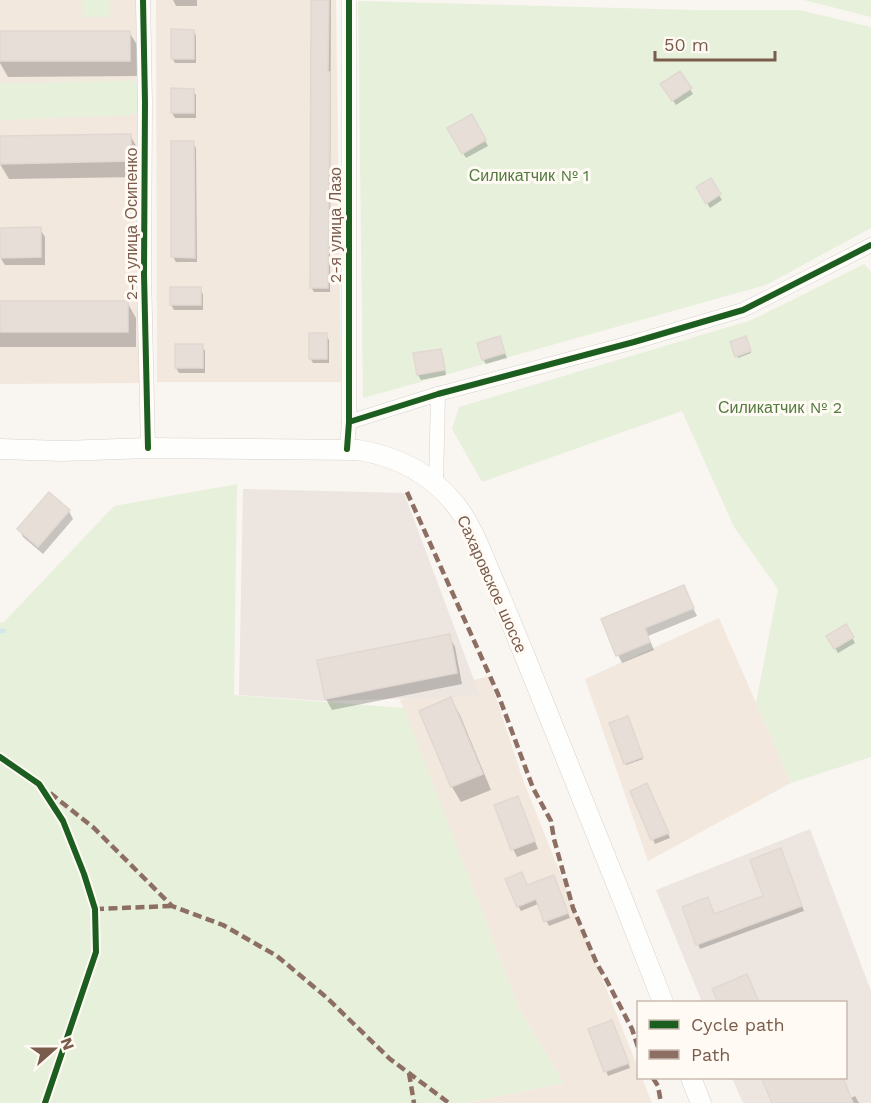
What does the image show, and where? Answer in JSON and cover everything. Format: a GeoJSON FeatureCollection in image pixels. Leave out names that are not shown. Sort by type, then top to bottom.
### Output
{"type":"FeatureCollection","features":[{"type":"Feature","properties":{"kind":"main road","name":"Сахаровское шоссе"},"geometry":{"type":"LineString","coordinates":[[0,449],[63,451],[148,448],[347,449],[379,454],[399,461],[436,484],[461,512],[475,537],[570,766],[663,1001]]}},
{"type":"Feature","properties":{"kind":"main road"},"geometry":{"type":"LineString","coordinates":[[692,1079],[701,1103]]}},
{"type":"Feature","properties":{"kind":"street","name":"2-я улица Осипенко"},"geometry":{"type":"LineString","coordinates":[[143,0],[144,274],[148,448]]}},
{"type":"Feature","properties":{"kind":"street","name":"2-я улица Лазо"},"geometry":{"type":"LineString","coordinates":[[347,449],[349,422],[349,0]]}},
{"type":"Feature","properties":{"kind":"street"},"geometry":{"type":"LineString","coordinates":[[349,422],[438,394],[634,342],[743,310],[871,245]]}},
{"type":"Feature","properties":{"kind":"street"},"geometry":{"type":"LineString","coordinates":[[436,484],[438,394]]}},
{"type":"Feature","properties":{"kind":"shaded area"},"geometry":{"type":"Polygon","coordinates":[[[0,0],[136,0],[140,383],[0,384],[0,0]]]}},
{"type":"Feature","properties":{"kind":"shaded area"},"geometry":{"type":"Polygon","coordinates":[[[156,0],[336,0],[341,382],[157,382],[156,0]]]}},
{"type":"Feature","properties":{"kind":"shaded area"},"geometry":{"type":"Polygon","coordinates":[[[243,489],[404,493],[480,696],[325,701],[239,695],[243,489]]]}},
{"type":"Feature","properties":{"kind":"shaded area"},"geometry":{"type":"Polygon","coordinates":[[[719,618],[791,783],[648,861],[585,679],[719,618]]]}},
{"type":"Feature","properties":{"kind":"shaded area"},"geometry":{"type":"Polygon","coordinates":[[[489,676],[523,780],[637,1065],[637,1079],[642,1079],[652,1103],[466,1103],[564,1083],[520,1011],[400,700],[489,676]]]}},
{"type":"Feature","properties":{"kind":"shaded area"},"geometry":{"type":"Polygon","coordinates":[[[810,829],[871,991],[871,1103],[743,1103],[732,1079],[847,1079],[847,1001],[702,1001],[656,890],[810,829]]]}},
{"type":"Feature","properties":{"kind":"green space"},"geometry":{"type":"Polygon","coordinates":[[[82,0],[109,0],[109,17],[83,17],[82,0]]]}},
{"type":"Feature","properties":{"kind":"green space"},"geometry":{"type":"Polygon","coordinates":[[[804,0],[871,0],[871,17],[804,0]]]}},
{"type":"Feature","properties":{"kind":"green space","name":"Силикатчик № 1"},"geometry":{"type":"Polygon","coordinates":[[[358,1],[693,10],[799,10],[871,27],[871,228],[766,285],[363,398],[358,1]]]}},
{"type":"Feature","properties":{"kind":"green space"},"geometry":{"type":"Polygon","coordinates":[[[134,81],[138,86],[140,109],[134,115],[0,120],[0,83],[134,81]]]}},
{"type":"Feature","properties":{"kind":"green space","name":"Силикатчик № 2"},"geometry":{"type":"Polygon","coordinates":[[[864,264],[871,272],[871,757],[791,783],[756,703],[778,589],[734,527],[682,411],[482,482],[452,429],[459,407],[752,320],[864,264]]]}},
{"type":"Feature","properties":{"kind":"green space"},"geometry":{"type":"Polygon","coordinates":[[[237,484],[234,695],[404,708],[520,1011],[564,1083],[466,1103],[0,1103],[0,623],[4,622],[114,506],[237,484]]]}},
{"type":"Feature","properties":{"kind":"building"},"geometry":{"type":"Polygon","coordinates":[[[311,0],[329,0],[328,288],[310,288],[311,0]]]}},
{"type":"Feature","properties":{"kind":"building"},"geometry":{"type":"Polygon","coordinates":[[[171,29],[194,30],[194,59],[171,59],[171,29]]]}},
{"type":"Feature","properties":{"kind":"building"},"geometry":{"type":"Polygon","coordinates":[[[0,31],[130,31],[130,61],[0,61],[0,31]]]}},
{"type":"Feature","properties":{"kind":"building"},"geometry":{"type":"Polygon","coordinates":[[[680,71],[692,88],[672,101],[660,84],[680,71]]]}},
{"type":"Feature","properties":{"kind":"building"},"geometry":{"type":"Polygon","coordinates":[[[171,88],[194,89],[194,113],[171,113],[171,88]]]}},
{"type":"Feature","properties":{"kind":"building"},"geometry":{"type":"Polygon","coordinates":[[[472,114],[486,140],[462,154],[447,128],[472,114]]]}},
{"type":"Feature","properties":{"kind":"building"},"geometry":{"type":"Polygon","coordinates":[[[131,134],[131,161],[0,164],[0,136],[131,134]]]}},
{"type":"Feature","properties":{"kind":"building"},"geometry":{"type":"Polygon","coordinates":[[[171,141],[194,141],[195,258],[171,257],[171,141]]]}},
{"type":"Feature","properties":{"kind":"building"},"geometry":{"type":"Polygon","coordinates":[[[711,178],[721,194],[706,204],[696,187],[711,178]]]}},
{"type":"Feature","properties":{"kind":"building"},"geometry":{"type":"Polygon","coordinates":[[[41,227],[41,257],[0,258],[0,228],[41,227]]]}},
{"type":"Feature","properties":{"kind":"building"},"geometry":{"type":"Polygon","coordinates":[[[170,287],[201,287],[201,305],[170,305],[170,287]]]}},
{"type":"Feature","properties":{"kind":"building"},"geometry":{"type":"Polygon","coordinates":[[[0,301],[128,301],[128,332],[0,332],[0,301]]]}},
{"type":"Feature","properties":{"kind":"building"},"geometry":{"type":"Polygon","coordinates":[[[309,333],[327,333],[327,359],[309,359],[309,333]]]}},
{"type":"Feature","properties":{"kind":"building"},"geometry":{"type":"Polygon","coordinates":[[[500,336],[505,353],[482,360],[477,343],[500,336]]]}},
{"type":"Feature","properties":{"kind":"building"},"geometry":{"type":"Polygon","coordinates":[[[746,336],[751,351],[735,357],[730,342],[746,336]]]}},
{"type":"Feature","properties":{"kind":"building"},"geometry":{"type":"Polygon","coordinates":[[[175,344],[203,344],[203,368],[175,368],[175,344]]]}},
{"type":"Feature","properties":{"kind":"building"},"geometry":{"type":"Polygon","coordinates":[[[441,349],[445,370],[417,375],[413,353],[441,349]]]}},
{"type":"Feature","properties":{"kind":"building"},"geometry":{"type":"Polygon","coordinates":[[[49,492],[70,510],[38,547],[17,529],[49,492]]]}},
{"type":"Feature","properties":{"kind":"building"},"geometry":{"type":"Polygon","coordinates":[[[684,585],[694,608],[645,628],[650,642],[616,656],[601,619],[684,585]]]}},
{"type":"Feature","properties":{"kind":"building"},"geometry":{"type":"Polygon","coordinates":[[[846,624],[854,637],[834,649],[826,636],[846,624]]]}},
{"type":"Feature","properties":{"kind":"building"},"geometry":{"type":"Polygon","coordinates":[[[450,634],[457,673],[325,699],[317,660],[450,634]]]}},
{"type":"Feature","properties":{"kind":"building"},"geometry":{"type":"Polygon","coordinates":[[[451,697],[483,774],[451,787],[419,711],[451,697]]]}},
{"type":"Feature","properties":{"kind":"building"},"geometry":{"type":"Polygon","coordinates":[[[628,716],[643,757],[624,764],[609,723],[628,716]]]}},
{"type":"Feature","properties":{"kind":"building"},"geometry":{"type":"Polygon","coordinates":[[[647,783],[669,833],[651,840],[630,791],[647,783]]]}},
{"type":"Feature","properties":{"kind":"building"},"geometry":{"type":"Polygon","coordinates":[[[518,796],[535,841],[511,850],[494,805],[518,796]]]}},
{"type":"Feature","properties":{"kind":"building"},"geometry":{"type":"Polygon","coordinates":[[[781,848],[802,906],[696,945],[682,907],[708,897],[714,914],[763,896],[750,860],[781,848]]]}},
{"type":"Feature","properties":{"kind":"building"},"geometry":{"type":"Polygon","coordinates":[[[522,872],[527,885],[554,875],[568,913],[544,922],[536,899],[517,907],[505,879],[522,872]]]}},
{"type":"Feature","properties":{"kind":"building"},"geometry":{"type":"Polygon","coordinates":[[[747,974],[759,1001],[718,1001],[712,989],[747,974]]]}},
{"type":"Feature","properties":{"kind":"building"},"geometry":{"type":"Polygon","coordinates":[[[612,1020],[629,1063],[604,1072],[588,1029],[612,1020]]]}},
{"type":"Feature","properties":{"kind":"building"},"geometry":{"type":"Polygon","coordinates":[[[762,1079],[844,1079],[853,1103],[772,1103],[762,1079]]]}},
{"type":"Feature","properties":{"kind":"marked path"},"geometry":{"type":"LineString","coordinates":[[407,492],[498,694],[533,788],[551,821],[573,908],[597,964],[632,1029],[637,1044]]}},
{"type":"Feature","properties":{"kind":"marked path"},"geometry":{"type":"LineString","coordinates":[[50,793],[94,828],[172,906],[223,925],[277,956],[326,997],[390,1059],[449,1103]]}},
{"type":"Feature","properties":{"kind":"marked path"},"geometry":{"type":"LineString","coordinates":[[95,909],[172,906]]}},
{"type":"Feature","properties":{"kind":"marked path"},"geometry":{"type":"LineString","coordinates":[[409,1073],[414,1103]]}},
{"type":"Feature","properties":{"kind":"marked path"},"geometry":{"type":"LineString","coordinates":[[654,1079],[658,1086],[661,1103]]}},
{"type":"Feature","properties":{"kind":"cycle path"},"geometry":{"type":"LineString","coordinates":[[143,0],[144,274],[148,448]]}},
{"type":"Feature","properties":{"kind":"cycle path"},"geometry":{"type":"LineString","coordinates":[[347,449],[349,422],[349,0]]}},
{"type":"Feature","properties":{"kind":"cycle path"},"geometry":{"type":"LineString","coordinates":[[349,422],[438,394],[634,342],[743,310],[871,245]]}},
{"type":"Feature","properties":{"kind":"cycle path"},"geometry":{"type":"LineString","coordinates":[[0,757],[39,784],[63,821],[95,909],[96,952],[45,1103]]}}]}
